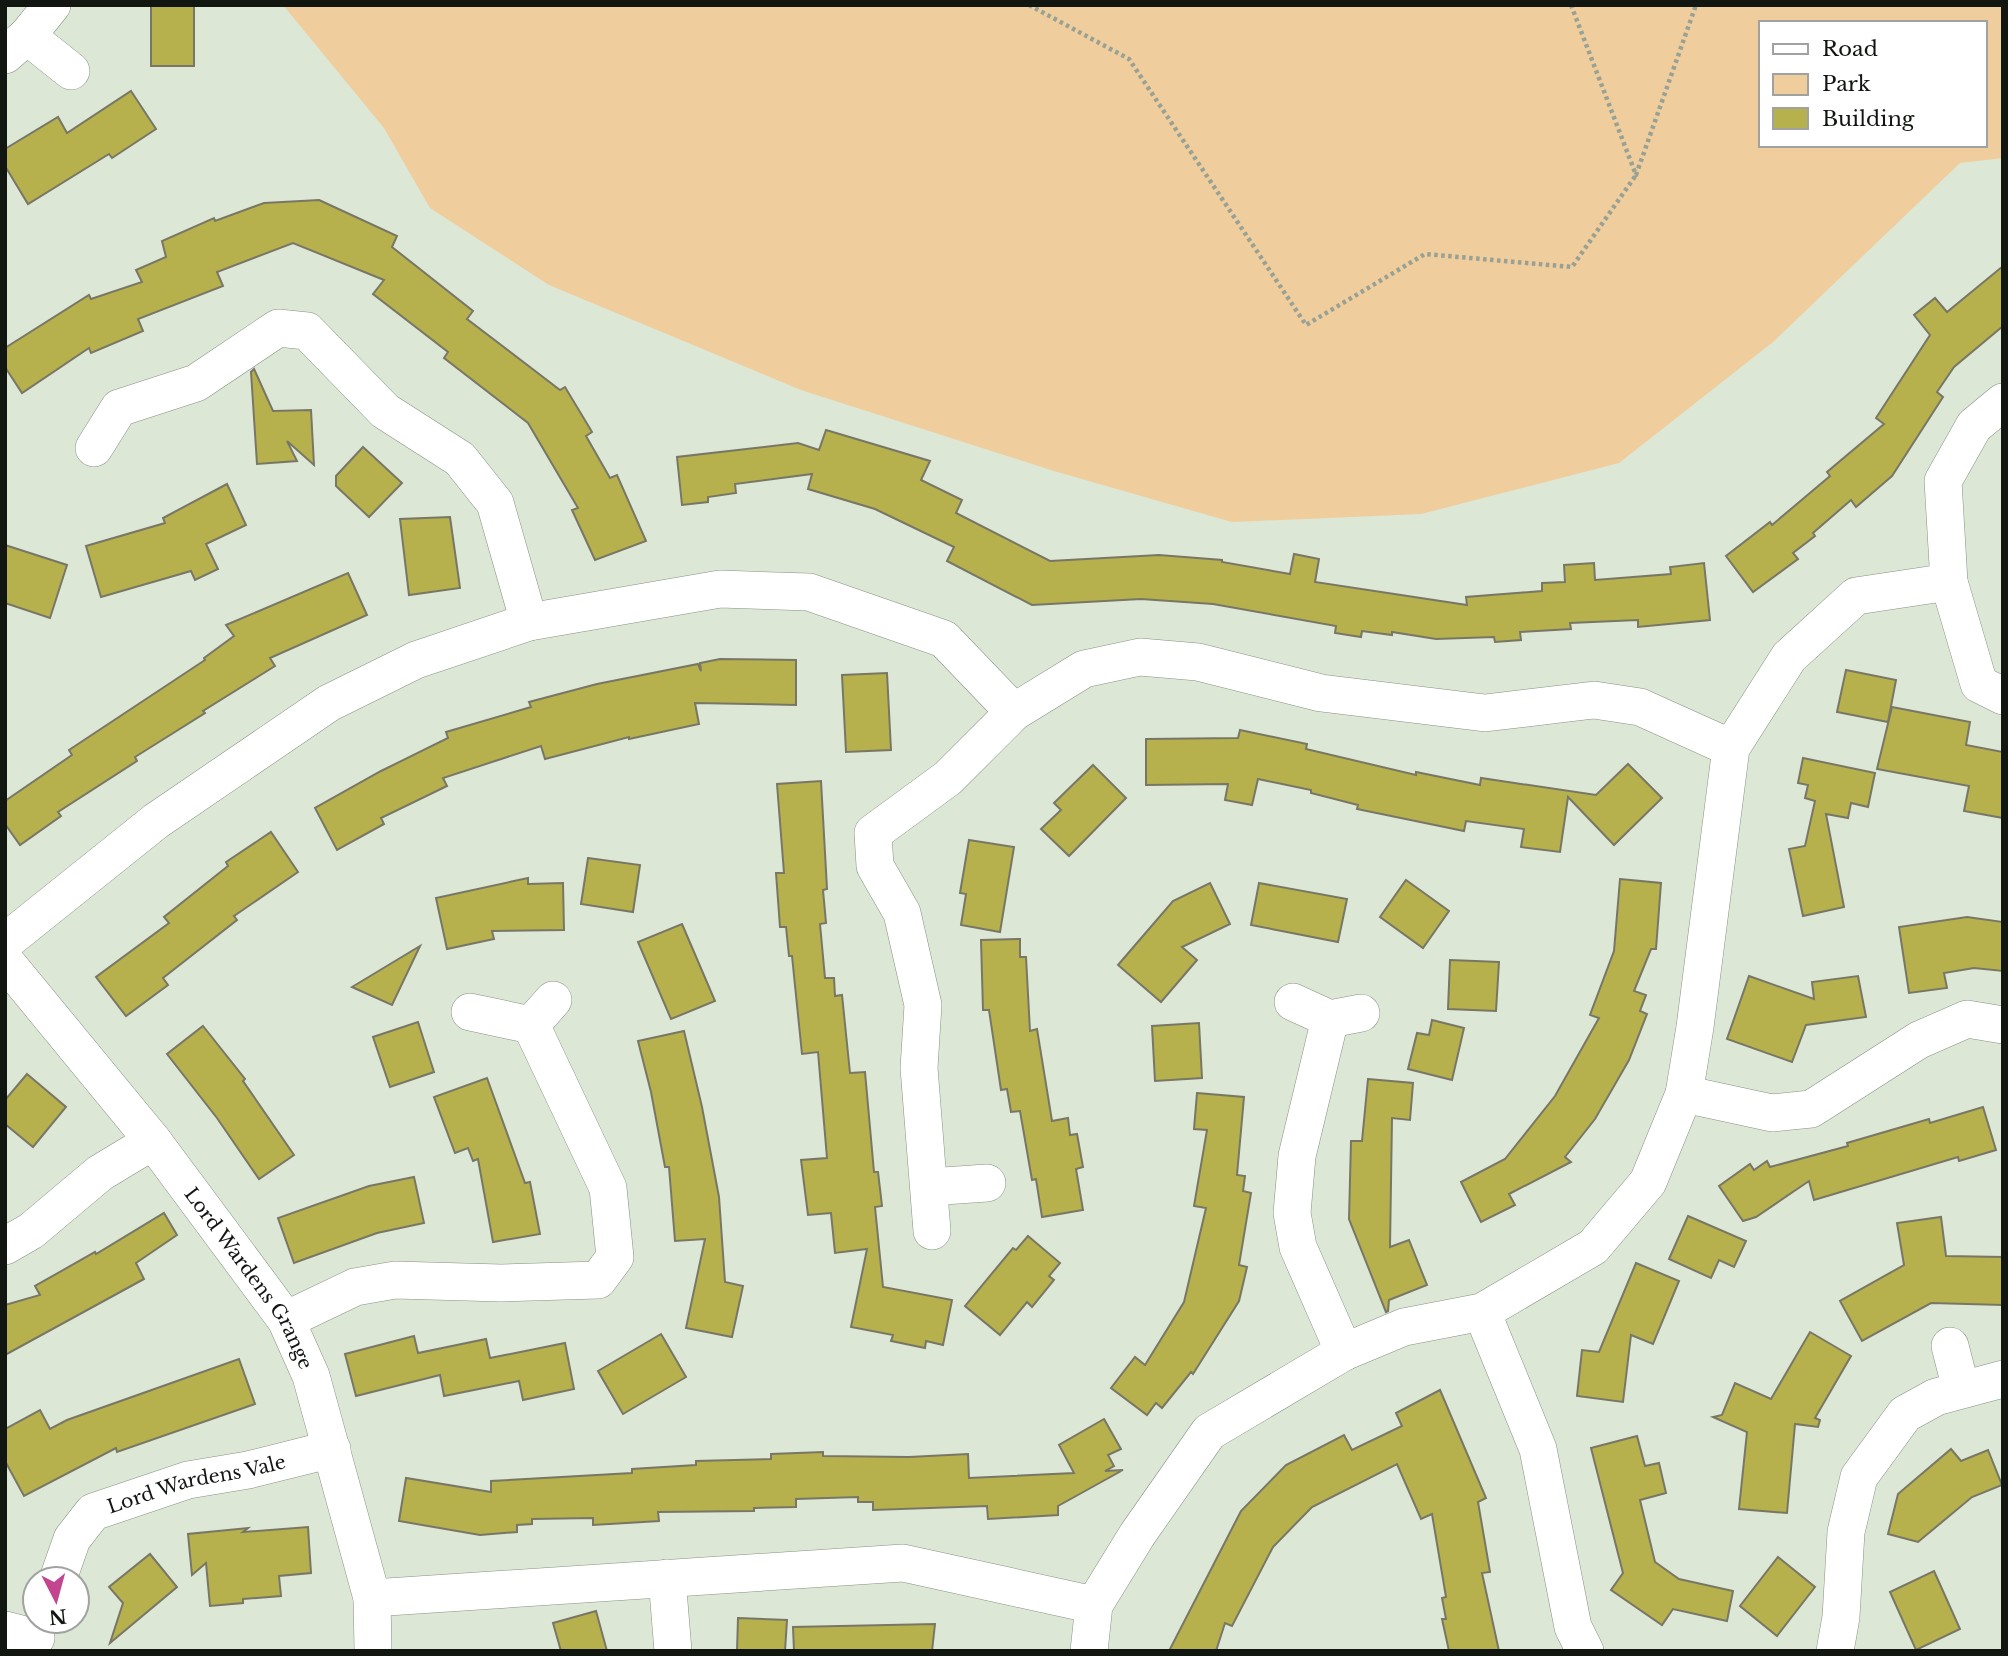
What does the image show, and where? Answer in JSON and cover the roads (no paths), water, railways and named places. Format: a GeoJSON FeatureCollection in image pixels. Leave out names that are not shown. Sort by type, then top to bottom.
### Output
{"type":"FeatureCollection","features":[{"type":"Feature","properties":{"kind":"street"},"geometry":{"type":"LineString","coordinates":[[52,5],[16,45],[71,71]]}},
{"type":"Feature","properties":{"kind":"street"},"geometry":{"type":"LineString","coordinates":[[94,448],[119,408],[196,383],[278,328],[307,331],[385,411],[460,459],[495,503],[528,622]]}},
{"type":"Feature","properties":{"kind":"street"},"geometry":{"type":"LineString","coordinates":[[2003,402],[1974,426],[1943,481],[1949,582],[1979,684],[2003,696]]}},
{"type":"Feature","properties":{"kind":"street"},"geometry":{"type":"LineString","coordinates":[[1089,1651],[1094,1605],[1137,1535],[1209,1432],[1344,1352],[1404,1327],[1482,1312],[1594,1247],[1648,1182],[1684,1094],[1731,748],[1789,657],[1856,596],[1949,582]]}},
{"type":"Feature","properties":{"kind":"street"},"geometry":{"type":"LineString","coordinates":[[5,942],[156,821],[329,703],[416,660],[528,622],[720,589],[809,592],[944,639],[1013,712]]}},
{"type":"Feature","properties":{"kind":"street"},"geometry":{"type":"LineString","coordinates":[[932,1231],[919,1068],[923,1005],[902,914],[875,866],[873,833],[948,778],[1013,712],[1084,669],[1140,657],[1198,662],[1321,693],[1485,713],[1605,701],[1640,707],[1731,748]]}},
{"type":"Feature","properties":{"kind":"street","name":"Lord Wardens Grange"},"geometry":{"type":"LineString","coordinates":[[5,961],[153,1141],[286,1320],[311,1376],[372,1598],[373,1651]]}},
{"type":"Feature","properties":{"kind":"street"},"geometry":{"type":"LineString","coordinates":[[1293,1002],[1345,1016],[1297,1156],[1292,1213],[1298,1247],[1344,1352]]}},
{"type":"Feature","properties":{"kind":"street"},"geometry":{"type":"LineString","coordinates":[[286,1320],[355,1287],[395,1280],[501,1283],[598,1280],[615,1256],[608,1188],[542,1012],[470,1012]]}},
{"type":"Feature","properties":{"kind":"street"},"geometry":{"type":"LineString","coordinates":[[1684,1094],[1772,1113],[1811,1109],[1919,1040],[1968,1019],[2003,1025]]}},
{"type":"Feature","properties":{"kind":"street"},"geometry":{"type":"LineString","coordinates":[[5,1246],[31,1231],[100,1173],[153,1141]]}},
{"type":"Feature","properties":{"kind":"street"},"geometry":{"type":"LineString","coordinates":[[929,1187],[987,1183]]}},
{"type":"Feature","properties":{"kind":"street"},"geometry":{"type":"LineString","coordinates":[[1482,1312],[1538,1449],[1573,1627],[1585,1651]]}},
{"type":"Feature","properties":{"kind":"street"},"geometry":{"type":"LineString","coordinates":[[1950,1346],[1961,1389]]}},
{"type":"Feature","properties":{"kind":"street"},"geometry":{"type":"LineString","coordinates":[[1835,1651],[1841,1617],[1846,1532],[1859,1477],[1905,1414],[1936,1397],[2003,1379]]}},
{"type":"Feature","properties":{"kind":"street","name":"Lord Wardens Vale"},"geometry":{"type":"LineString","coordinates":[[63,1565],[72,1539],[93,1512],[188,1480],[247,1470],[332,1449]]}},
{"type":"Feature","properties":{"kind":"street"},"geometry":{"type":"LineString","coordinates":[[372,1598],[903,1563],[1094,1605]]}},
{"type":"Feature","properties":{"kind":"street"},"geometry":{"type":"LineString","coordinates":[[667,1578],[673,1651]]}}]}
